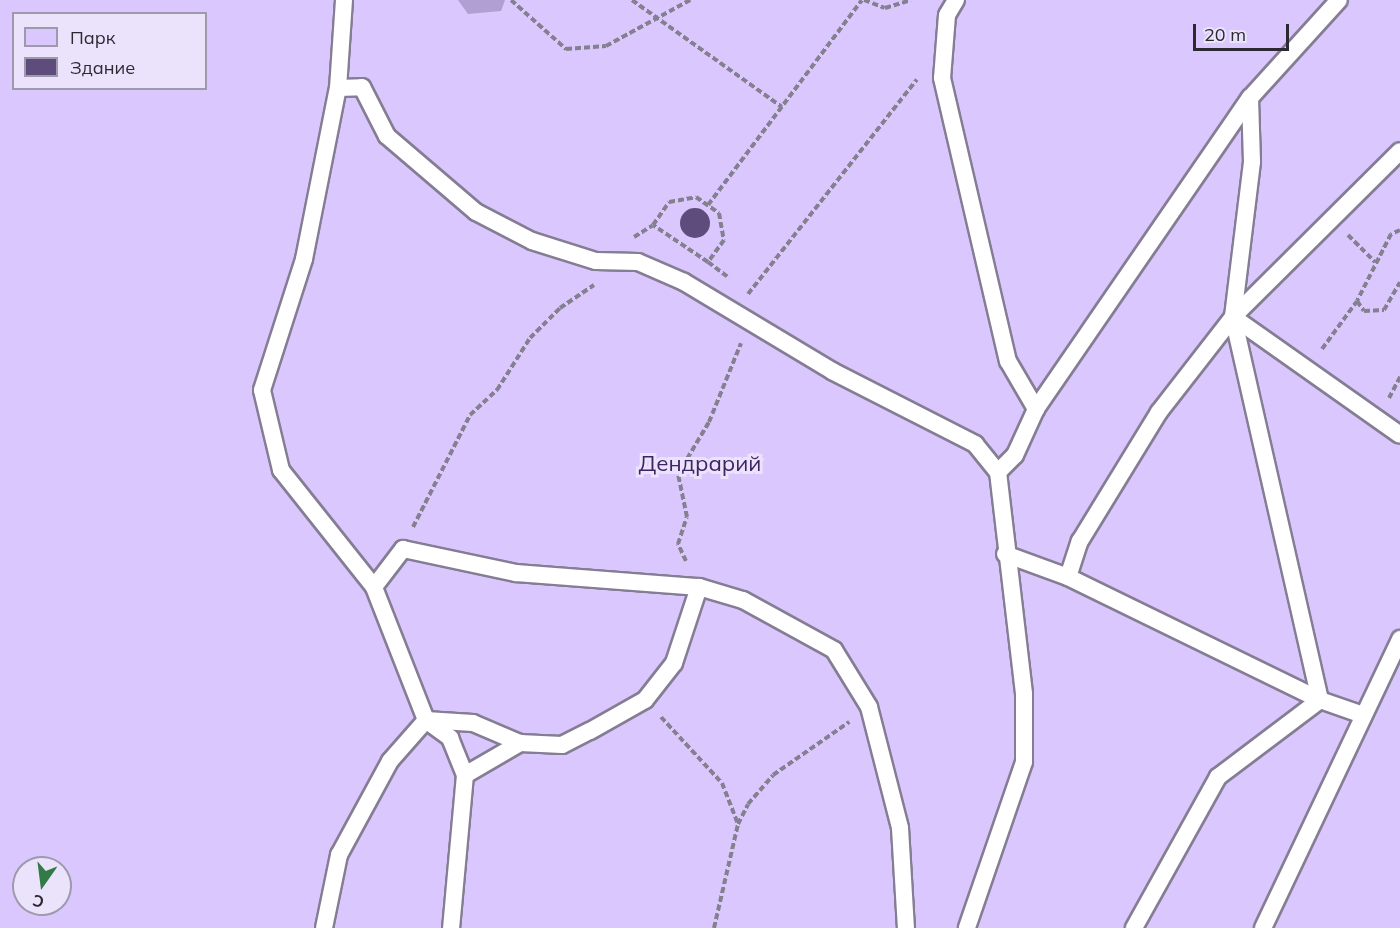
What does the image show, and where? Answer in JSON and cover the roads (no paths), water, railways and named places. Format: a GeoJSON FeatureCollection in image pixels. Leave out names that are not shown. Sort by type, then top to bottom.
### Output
{"type":"FeatureCollection","features":[{"type":"Feature","properties":{"kind":"lane"},"geometry":{"type":"LineString","coordinates":[[344,0],[338,88],[304,259],[262,390],[281,470],[374,587],[426,720],[450,738],[465,775],[451,928]]}},
{"type":"Feature","properties":{"kind":"lane"},"geometry":{"type":"LineString","coordinates":[[956,0],[948,15],[942,78],[1008,361],[1036,409]]}},
{"type":"Feature","properties":{"kind":"lane"},"geometry":{"type":"LineString","coordinates":[[998,472],[1015,455],[1036,409],[1250,98],[1340,0]]}},
{"type":"Feature","properties":{"kind":"lane"},"geometry":{"type":"LineString","coordinates":[[338,88],[362,87],[387,136],[476,212],[532,241],[596,261],[638,262],[684,282],[748,323],[975,444],[998,472],[1005,554],[1024,694],[1024,762],[967,928]]}},
{"type":"Feature","properties":{"kind":"lane"},"geometry":{"type":"LineString","coordinates":[[1250,98],[1251,162],[1233,317],[1320,700]]}},
{"type":"Feature","properties":{"kind":"lane"},"geometry":{"type":"LineString","coordinates":[[1068,577],[1080,542],[1159,412],[1233,317],[1400,151]]}},
{"type":"Feature","properties":{"kind":"lane"},"geometry":{"type":"LineString","coordinates":[[1233,317],[1400,435]]}},
{"type":"Feature","properties":{"kind":"lane"},"geometry":{"type":"LineString","coordinates":[[374,587],[403,549],[516,573],[699,587],[743,600],[834,650],[869,707],[900,828],[906,928]]}},
{"type":"Feature","properties":{"kind":"lane"},"geometry":{"type":"LineString","coordinates":[[1005,554],[1068,577],[1320,700],[1363,715]]}},
{"type":"Feature","properties":{"kind":"lane"},"geometry":{"type":"LineString","coordinates":[[426,720],[473,723],[520,743],[561,745],[645,700],[674,663],[699,587]]}},
{"type":"Feature","properties":{"kind":"lane"},"geometry":{"type":"LineString","coordinates":[[1263,928],[1400,639]]}},
{"type":"Feature","properties":{"kind":"lane"},"geometry":{"type":"LineString","coordinates":[[1134,928],[1218,777],[1320,700]]}},
{"type":"Feature","properties":{"kind":"lane"},"geometry":{"type":"LineString","coordinates":[[324,928],[339,855],[390,761],[426,720]]}},
{"type":"Feature","properties":{"kind":"lane"},"geometry":{"type":"LineString","coordinates":[[465,775],[520,743]]}},
{"type":"Feature","properties":{"kind":"park label","name":"Дендрарий"},"geometry":{"type":"Point","coordinates":[700,464]}}]}
